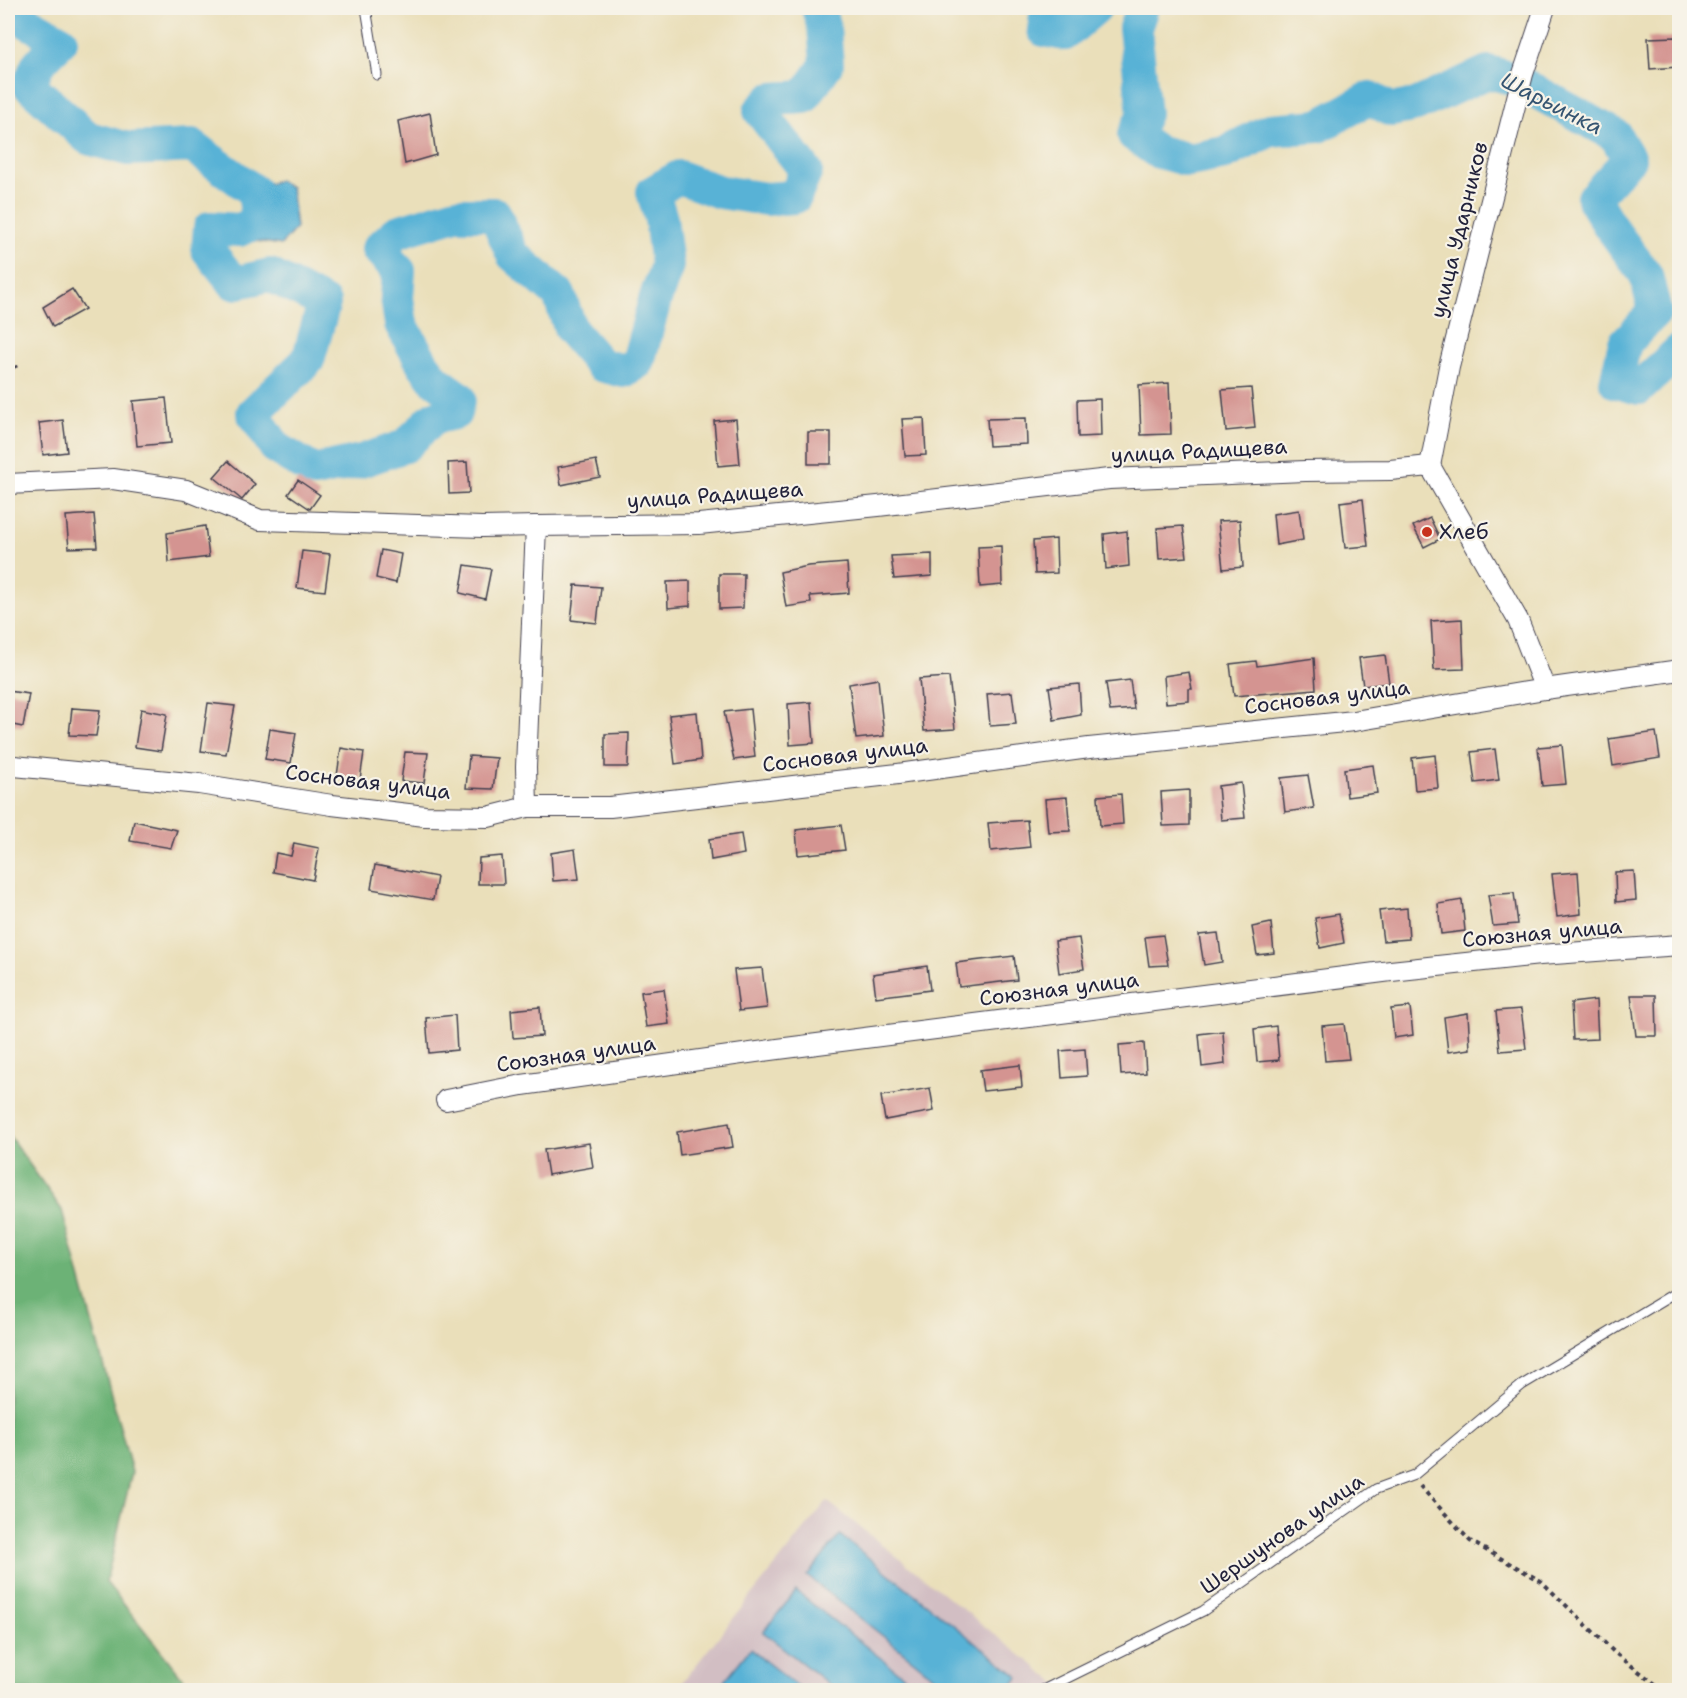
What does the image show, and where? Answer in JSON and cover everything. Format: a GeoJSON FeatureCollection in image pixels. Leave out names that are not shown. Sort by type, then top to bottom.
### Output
{"type":"FeatureCollection","features":[{"type":"Feature","properties":{"kind":"street","name":"улица Ударников"},"geometry":{"type":"LineString","coordinates":[[1430,466],[1449,367],[1523,74],[1545,8]]}},
{"type":"Feature","properties":{"kind":"street","name":"улица Радищева"},"geometry":{"type":"LineString","coordinates":[[8,484],[113,479],[186,490],[260,520],[482,527],[699,524],[1109,479],[1390,470],[1430,466]]}},
{"type":"Feature","properties":{"kind":"street"},"geometry":{"type":"LineString","coordinates":[[1430,466],[1518,620],[1545,689]]}},
{"type":"Feature","properties":{"kind":"street"},"geometry":{"type":"LineString","coordinates":[[527,807],[525,767],[536,526]]}},
{"type":"Feature","properties":{"kind":"street","name":"Сосновая улица"},"geometry":{"type":"LineString","coordinates":[[14,766],[199,784],[332,805],[425,816],[488,817],[527,807],[610,807],[898,774],[1089,748],[1354,721],[1545,689],[1680,670]]}},
{"type":"Feature","properties":{"kind":"street","name":"Союзная улица"},"geometry":{"type":"LineString","coordinates":[[446,1100],[522,1085],[778,1049],[1391,971],[1540,955],[1680,945]]}},
{"type":"Feature","properties":{"kind":"lane"},"geometry":{"type":"LineString","coordinates":[[366,8],[377,75]]}},
{"type":"Feature","properties":{"kind":"lane","name":"Шершунова улица"},"geometry":{"type":"LineString","coordinates":[[1043,1690],[1203,1611],[1376,1489],[1414,1475],[1522,1385],[1680,1290]]}},
{"type":"Feature","properties":{"kind":"path"},"geometry":{"type":"LineString","coordinates":[[8,349],[16,368]]}},
{"type":"Feature","properties":{"kind":"path"},"geometry":{"type":"LineString","coordinates":[[1414,1475],[1421,1489],[1470,1541],[1541,1581],[1615,1653],[1663,1690]]}},
{"type":"Feature","properties":{"kind":"shaded area"},"geometry":{"type":"Polygon","coordinates":[[[827,1501],[1065,1690],[676,1690],[827,1501]]]}},
{"type":"Feature","properties":{"kind":"green space"},"geometry":{"type":"Polygon","coordinates":[[[8,1134],[62,1210],[132,1472],[106,1582],[192,1690],[8,1690],[8,1134]]]}},
{"type":"Feature","properties":{"kind":"water"},"geometry":{"type":"Polygon","coordinates":[[[279,180],[291,188],[296,228],[281,245],[244,239],[246,219],[258,221],[261,186],[279,180]]]}},
{"type":"Feature","properties":{"kind":"water"},"geometry":{"type":"Polygon","coordinates":[[[840,1535],[1019,1677],[1008,1690],[951,1690],[807,1576],[840,1535]]]}},
{"type":"Feature","properties":{"kind":"water"},"geometry":{"type":"Polygon","coordinates":[[[796,1591],[921,1690],[836,1690],[763,1632],[796,1591]]]}},
{"type":"Feature","properties":{"kind":"water"},"geometry":{"type":"Polygon","coordinates":[[[750,1649],[802,1690],[717,1690],[750,1649]]]}},
{"type":"Feature","properties":{"kind":"building"},"geometry":{"type":"Polygon","coordinates":[[[1676,37],[1678,67],[1650,69],[1648,38],[1676,37]]]}},
{"type":"Feature","properties":{"kind":"building"},"geometry":{"type":"Polygon","coordinates":[[[430,113],[436,155],[405,164],[398,121],[430,113]]]}},
{"type":"Feature","properties":{"kind":"building"},"geometry":{"type":"Polygon","coordinates":[[[72,289],[85,309],[53,327],[43,307],[72,289]]]}},
{"type":"Feature","properties":{"kind":"building"},"geometry":{"type":"Polygon","coordinates":[[[1169,383],[1171,434],[1141,435],[1139,385],[1169,383]]]}},
{"type":"Feature","properties":{"kind":"building"},"geometry":{"type":"Polygon","coordinates":[[[1251,388],[1255,428],[1226,431],[1222,390],[1251,388]]]}},
{"type":"Feature","properties":{"kind":"building"},"geometry":{"type":"Polygon","coordinates":[[[166,398],[171,443],[137,446],[133,401],[166,398]]]}},
{"type":"Feature","properties":{"kind":"building"},"geometry":{"type":"Polygon","coordinates":[[[1100,399],[1101,436],[1078,437],[1077,400],[1100,399]]]}},
{"type":"Feature","properties":{"kind":"building"},"geometry":{"type":"Polygon","coordinates":[[[924,418],[926,455],[905,456],[902,419],[924,418]]]}},
{"type":"Feature","properties":{"kind":"building"},"geometry":{"type":"Polygon","coordinates":[[[1026,418],[1027,444],[989,446],[987,419],[1026,418]]]}},
{"type":"Feature","properties":{"kind":"building"},"geometry":{"type":"Polygon","coordinates":[[[736,419],[740,464],[718,466],[714,421],[736,419]]]}},
{"type":"Feature","properties":{"kind":"building"},"geometry":{"type":"Polygon","coordinates":[[[63,420],[67,452],[43,455],[39,423],[63,420]]]}},
{"type":"Feature","properties":{"kind":"building"},"geometry":{"type":"Polygon","coordinates":[[[808,432],[831,432],[831,464],[808,464],[808,432]]]}},
{"type":"Feature","properties":{"kind":"building"},"geometry":{"type":"Polygon","coordinates":[[[596,460],[600,477],[561,485],[558,467],[596,460]]]}},
{"type":"Feature","properties":{"kind":"building"},"geometry":{"type":"Polygon","coordinates":[[[228,461],[255,484],[242,500],[214,477],[228,461]]]}},
{"type":"Feature","properties":{"kind":"building"},"geometry":{"type":"Polygon","coordinates":[[[467,462],[469,493],[449,494],[448,463],[467,462]]]}},
{"type":"Feature","properties":{"kind":"building"},"geometry":{"type":"Polygon","coordinates":[[[298,480],[320,495],[310,509],[288,494],[298,480]]]}},
{"type":"Feature","properties":{"kind":"building"},"geometry":{"type":"Polygon","coordinates":[[[1363,499],[1368,546],[1345,548],[1340,502],[1363,499]]]}},
{"type":"Feature","properties":{"kind":"building"},"geometry":{"type":"Polygon","coordinates":[[[1299,510],[1303,540],[1276,545],[1273,514],[1299,510]]]}},
{"type":"Feature","properties":{"kind":"building"},"geometry":{"type":"Polygon","coordinates":[[[94,514],[97,547],[69,548],[66,516],[94,514]]]}},
{"type":"Feature","properties":{"kind":"building","name":"Хлеб"},"geometry":{"type":"Polygon","coordinates":[[[1430,518],[1440,539],[1424,547],[1413,526],[1430,518]]]}},
{"type":"Feature","properties":{"kind":"building"},"geometry":{"type":"Polygon","coordinates":[[[1240,520],[1243,567],[1223,569],[1218,521],[1240,520]]]}},
{"type":"Feature","properties":{"kind":"building"},"geometry":{"type":"Polygon","coordinates":[[[205,526],[209,557],[169,562],[167,533],[205,526]]]}},
{"type":"Feature","properties":{"kind":"building"},"geometry":{"type":"Polygon","coordinates":[[[1183,526],[1187,557],[1159,559],[1157,528],[1183,526]]]}},
{"type":"Feature","properties":{"kind":"building"},"geometry":{"type":"Polygon","coordinates":[[[1127,531],[1129,566],[1106,569],[1104,534],[1127,531]]]}},
{"type":"Feature","properties":{"kind":"building"},"geometry":{"type":"Polygon","coordinates":[[[1056,539],[1057,573],[1035,574],[1033,541],[1056,539]]]}},
{"type":"Feature","properties":{"kind":"building"},"geometry":{"type":"Polygon","coordinates":[[[1001,546],[1002,585],[980,587],[978,547],[1001,546]]]}},
{"type":"Feature","properties":{"kind":"building"},"geometry":{"type":"Polygon","coordinates":[[[381,550],[401,554],[396,583],[376,578],[381,550]]]}},
{"type":"Feature","properties":{"kind":"building"},"geometry":{"type":"Polygon","coordinates":[[[302,551],[330,554],[325,591],[297,588],[302,551]]]}},
{"type":"Feature","properties":{"kind":"building"},"geometry":{"type":"Polygon","coordinates":[[[932,554],[932,576],[894,579],[891,556],[932,554]]]}},
{"type":"Feature","properties":{"kind":"building"},"geometry":{"type":"Polygon","coordinates":[[[847,563],[849,593],[810,596],[811,603],[786,607],[780,572],[808,566],[847,563]]]}},
{"type":"Feature","properties":{"kind":"building"},"geometry":{"type":"Polygon","coordinates":[[[465,565],[491,569],[485,599],[460,593],[465,565]]]}},
{"type":"Feature","properties":{"kind":"building"},"geometry":{"type":"Polygon","coordinates":[[[719,574],[744,574],[743,608],[719,609],[719,574]]]}},
{"type":"Feature","properties":{"kind":"building"},"geometry":{"type":"Polygon","coordinates":[[[690,581],[690,606],[668,608],[667,582],[690,581]]]}},
{"type":"Feature","properties":{"kind":"building"},"geometry":{"type":"Polygon","coordinates":[[[575,585],[601,587],[597,623],[571,620],[575,585]]]}},
{"type":"Feature","properties":{"kind":"building"},"geometry":{"type":"Polygon","coordinates":[[[1462,619],[1464,669],[1434,670],[1431,621],[1462,619]]]}},
{"type":"Feature","properties":{"kind":"building"},"geometry":{"type":"Polygon","coordinates":[[[1385,655],[1389,683],[1363,686],[1359,658],[1385,655]]]}},
{"type":"Feature","properties":{"kind":"building"},"geometry":{"type":"Polygon","coordinates":[[[1314,658],[1316,689],[1234,696],[1230,664],[1256,661],[1257,666],[1314,658]]]}},
{"type":"Feature","properties":{"kind":"building"},"geometry":{"type":"Polygon","coordinates":[[[1189,672],[1192,689],[1189,689],[1189,701],[1166,703],[1164,676],[1189,672]]]}},
{"type":"Feature","properties":{"kind":"building"},"geometry":{"type":"Polygon","coordinates":[[[949,677],[955,729],[924,731],[919,679],[949,677]]]}},
{"type":"Feature","properties":{"kind":"building"},"geometry":{"type":"Polygon","coordinates":[[[878,679],[884,736],[856,739],[849,684],[878,679]]]}},
{"type":"Feature","properties":{"kind":"building"},"geometry":{"type":"Polygon","coordinates":[[[1130,680],[1134,709],[1110,711],[1106,683],[1130,680]]]}},
{"type":"Feature","properties":{"kind":"building"},"geometry":{"type":"Polygon","coordinates":[[[1079,684],[1081,715],[1054,720],[1049,687],[1079,684]]]}},
{"type":"Feature","properties":{"kind":"building"},"geometry":{"type":"Polygon","coordinates":[[[8,691],[29,694],[23,727],[8,724],[8,691]]]}},
{"type":"Feature","properties":{"kind":"building"},"geometry":{"type":"Polygon","coordinates":[[[1012,692],[1016,724],[990,726],[987,694],[1012,692]]]}},
{"type":"Feature","properties":{"kind":"building"},"geometry":{"type":"Polygon","coordinates":[[[811,702],[814,743],[790,745],[788,704],[811,702]]]}},
{"type":"Feature","properties":{"kind":"building"},"geometry":{"type":"Polygon","coordinates":[[[208,703],[235,706],[226,754],[201,751],[208,703]]]}},
{"type":"Feature","properties":{"kind":"building"},"geometry":{"type":"Polygon","coordinates":[[[72,708],[100,710],[96,736],[69,735],[72,708]]]}},
{"type":"Feature","properties":{"kind":"building"},"geometry":{"type":"Polygon","coordinates":[[[141,709],[167,714],[161,751],[135,747],[141,709]]]}},
{"type":"Feature","properties":{"kind":"building"},"geometry":{"type":"Polygon","coordinates":[[[750,709],[755,757],[734,760],[724,712],[750,709]]]}},
{"type":"Feature","properties":{"kind":"building"},"geometry":{"type":"Polygon","coordinates":[[[697,712],[701,760],[675,764],[669,715],[697,712]]]}},
{"type":"Feature","properties":{"kind":"building"},"geometry":{"type":"Polygon","coordinates":[[[270,729],[296,733],[291,763],[265,759],[270,729]]]}},
{"type":"Feature","properties":{"kind":"building"},"geometry":{"type":"Polygon","coordinates":[[[1656,732],[1660,758],[1613,766],[1609,739],[1656,732]]]}},
{"type":"Feature","properties":{"kind":"building"},"geometry":{"type":"Polygon","coordinates":[[[629,733],[628,767],[605,767],[605,734],[629,733]]]}},
{"type":"Feature","properties":{"kind":"building"},"geometry":{"type":"Polygon","coordinates":[[[1562,745],[1566,784],[1542,786],[1538,747],[1562,745]]]}},
{"type":"Feature","properties":{"kind":"building"},"geometry":{"type":"Polygon","coordinates":[[[341,748],[364,752],[360,780],[337,776],[341,748]]]}},
{"type":"Feature","properties":{"kind":"building"},"geometry":{"type":"Polygon","coordinates":[[[1495,749],[1499,780],[1475,783],[1471,752],[1495,749]]]}},
{"type":"Feature","properties":{"kind":"building"},"geometry":{"type":"Polygon","coordinates":[[[405,752],[428,753],[424,783],[401,781],[405,752]]]}},
{"type":"Feature","properties":{"kind":"building"},"geometry":{"type":"Polygon","coordinates":[[[1435,755],[1438,788],[1415,790],[1412,758],[1435,755]]]}},
{"type":"Feature","properties":{"kind":"building"},"geometry":{"type":"Polygon","coordinates":[[[469,756],[497,758],[493,789],[466,788],[469,756]]]}},
{"type":"Feature","properties":{"kind":"building"},"geometry":{"type":"Polygon","coordinates":[[[1373,765],[1377,793],[1347,797],[1344,769],[1373,765]]]}},
{"type":"Feature","properties":{"kind":"building"},"geometry":{"type":"Polygon","coordinates":[[[1308,775],[1314,808],[1285,812],[1281,778],[1308,775]]]}},
{"type":"Feature","properties":{"kind":"building"},"geometry":{"type":"Polygon","coordinates":[[[1241,783],[1245,818],[1221,820],[1218,786],[1241,783]]]}},
{"type":"Feature","properties":{"kind":"building"},"geometry":{"type":"Polygon","coordinates":[[[1189,790],[1189,825],[1163,826],[1161,792],[1189,790]]]}},
{"type":"Feature","properties":{"kind":"building"},"geometry":{"type":"Polygon","coordinates":[[[1121,794],[1123,824],[1100,826],[1098,796],[1121,794]]]}},
{"type":"Feature","properties":{"kind":"building"},"geometry":{"type":"Polygon","coordinates":[[[1067,797],[1070,831],[1048,832],[1045,799],[1067,797]]]}},
{"type":"Feature","properties":{"kind":"building"},"geometry":{"type":"Polygon","coordinates":[[[1027,820],[1030,847],[991,851],[988,823],[1027,820]]]}},
{"type":"Feature","properties":{"kind":"building"},"geometry":{"type":"Polygon","coordinates":[[[134,821],[177,830],[171,848],[130,841],[134,821]]]}},
{"type":"Feature","properties":{"kind":"building"},"geometry":{"type":"Polygon","coordinates":[[[841,825],[845,850],[798,855],[796,830],[841,825]]]}},
{"type":"Feature","properties":{"kind":"building"},"geometry":{"type":"Polygon","coordinates":[[[741,834],[744,854],[711,860],[709,839],[741,834]]]}},
{"type":"Feature","properties":{"kind":"building"},"geometry":{"type":"Polygon","coordinates":[[[294,843],[319,848],[313,880],[273,872],[276,853],[291,856],[294,843]]]}},
{"type":"Feature","properties":{"kind":"building"},"geometry":{"type":"Polygon","coordinates":[[[575,849],[579,879],[553,881],[551,853],[575,849]]]}},
{"type":"Feature","properties":{"kind":"building"},"geometry":{"type":"Polygon","coordinates":[[[502,856],[504,884],[478,884],[479,858],[502,856]]]}},
{"type":"Feature","properties":{"kind":"building"},"geometry":{"type":"Polygon","coordinates":[[[375,865],[437,877],[433,900],[371,889],[375,865]]]}},
{"type":"Feature","properties":{"kind":"building"},"geometry":{"type":"Polygon","coordinates":[[[1634,871],[1636,900],[1616,902],[1615,872],[1634,871]]]}},
{"type":"Feature","properties":{"kind":"building"},"geometry":{"type":"Polygon","coordinates":[[[1578,872],[1581,914],[1557,917],[1552,874],[1578,872]]]}},
{"type":"Feature","properties":{"kind":"building"},"geometry":{"type":"Polygon","coordinates":[[[1514,893],[1518,924],[1493,926],[1488,895],[1514,893]]]}},
{"type":"Feature","properties":{"kind":"building"},"geometry":{"type":"Polygon","coordinates":[[[1462,900],[1465,931],[1441,934],[1438,904],[1462,900]]]}},
{"type":"Feature","properties":{"kind":"building"},"geometry":{"type":"Polygon","coordinates":[[[1407,908],[1409,939],[1383,941],[1379,911],[1407,908]]]}},
{"type":"Feature","properties":{"kind":"building"},"geometry":{"type":"Polygon","coordinates":[[[1339,914],[1344,943],[1320,948],[1315,918],[1339,914]]]}},
{"type":"Feature","properties":{"kind":"building"},"geometry":{"type":"Polygon","coordinates":[[[1271,923],[1274,953],[1257,955],[1252,927],[1271,923]]]}},
{"type":"Feature","properties":{"kind":"building"},"geometry":{"type":"Polygon","coordinates":[[[1218,933],[1222,962],[1204,965],[1199,935],[1218,933]]]}},
{"type":"Feature","properties":{"kind":"building"},"geometry":{"type":"Polygon","coordinates":[[[1163,935],[1168,965],[1149,966],[1145,937],[1163,935]]]}},
{"type":"Feature","properties":{"kind":"building"},"geometry":{"type":"Polygon","coordinates":[[[1079,938],[1084,969],[1059,973],[1055,941],[1079,938]]]}},
{"type":"Feature","properties":{"kind":"building"},"geometry":{"type":"Polygon","coordinates":[[[1014,956],[1017,980],[959,987],[956,963],[1014,956]]]}},
{"type":"Feature","properties":{"kind":"building"},"geometry":{"type":"Polygon","coordinates":[[[927,966],[930,990],[876,997],[873,974],[927,966]]]}},
{"type":"Feature","properties":{"kind":"building"},"geometry":{"type":"Polygon","coordinates":[[[762,968],[767,1008],[739,1011],[734,970],[762,968]]]}},
{"type":"Feature","properties":{"kind":"building"},"geometry":{"type":"Polygon","coordinates":[[[664,989],[669,1024],[646,1027],[641,992],[664,989]]]}},
{"type":"Feature","properties":{"kind":"building"},"geometry":{"type":"Polygon","coordinates":[[[1631,995],[1656,995],[1657,1036],[1636,1036],[1631,995]]]}},
{"type":"Feature","properties":{"kind":"building"},"geometry":{"type":"Polygon","coordinates":[[[1596,1000],[1598,1039],[1573,1040],[1571,1003],[1596,1000]]]}},
{"type":"Feature","properties":{"kind":"building"},"geometry":{"type":"Polygon","coordinates":[[[540,1007],[542,1036],[513,1038],[511,1010],[540,1007]]]}},
{"type":"Feature","properties":{"kind":"building"},"geometry":{"type":"Polygon","coordinates":[[[1410,1007],[1413,1035],[1394,1038],[1391,1009],[1410,1007]]]}},
{"type":"Feature","properties":{"kind":"building"},"geometry":{"type":"Polygon","coordinates":[[[1521,1009],[1526,1049],[1500,1051],[1496,1011],[1521,1009]]]}},
{"type":"Feature","properties":{"kind":"building"},"geometry":{"type":"Polygon","coordinates":[[[1468,1013],[1470,1049],[1448,1052],[1444,1017],[1468,1013]]]}},
{"type":"Feature","properties":{"kind":"building"},"geometry":{"type":"Polygon","coordinates":[[[455,1015],[457,1050],[429,1053],[426,1018],[455,1015]]]}},
{"type":"Feature","properties":{"kind":"building"},"geometry":{"type":"Polygon","coordinates":[[[1344,1024],[1349,1059],[1325,1061],[1322,1026],[1344,1024]]]}},
{"type":"Feature","properties":{"kind":"building"},"geometry":{"type":"Polygon","coordinates":[[[1276,1026],[1279,1060],[1257,1062],[1254,1029],[1276,1026]]]}},
{"type":"Feature","properties":{"kind":"building"},"geometry":{"type":"Polygon","coordinates":[[[1223,1031],[1225,1064],[1202,1067],[1199,1034],[1223,1031]]]}},
{"type":"Feature","properties":{"kind":"building"},"geometry":{"type":"Polygon","coordinates":[[[1144,1043],[1146,1073],[1121,1075],[1119,1045],[1144,1043]]]}},
{"type":"Feature","properties":{"kind":"building"},"geometry":{"type":"Polygon","coordinates":[[[1085,1049],[1087,1076],[1062,1078],[1060,1051],[1085,1049]]]}},
{"type":"Feature","properties":{"kind":"building"},"geometry":{"type":"Polygon","coordinates":[[[1020,1065],[1022,1087],[983,1091],[980,1070],[1020,1065]]]}},
{"type":"Feature","properties":{"kind":"building"},"geometry":{"type":"Polygon","coordinates":[[[930,1088],[934,1111],[885,1120],[881,1096],[930,1088]]]}},
{"type":"Feature","properties":{"kind":"building"},"geometry":{"type":"Polygon","coordinates":[[[729,1123],[733,1147],[680,1155],[677,1132],[729,1123]]]}},
{"type":"Feature","properties":{"kind":"building"},"geometry":{"type":"Polygon","coordinates":[[[589,1143],[593,1167],[548,1175],[544,1150],[589,1143]]]}},
{"type":"Feature","properties":{"kind":"waterway","name":"Шарьинка"},"geometry":{"type":"LineString","coordinates":[[8,14],[22,19],[61,41],[38,64],[29,85],[88,138],[128,149],[192,146],[254,191],[258,222],[239,230],[210,228],[208,250],[234,283],[270,275],[324,303],[308,360],[253,413],[276,448],[314,471],[361,461],[405,446],[433,418],[455,413],[459,397],[435,380],[423,364],[401,324],[397,298],[399,271],[378,249],[397,232],[456,214],[495,214],[513,255],[559,295],[571,330],[601,365],[624,371],[638,362],[667,265],[661,219],[653,192],[679,177],[720,192],[766,199],[795,197],[806,171],[760,111],[772,99],[804,97],[827,64],[824,28],[818,8]]}},
{"type":"Feature","properties":{"kind":"waterway","name":"Шарьинка"},"geometry":{"type":"LineString","coordinates":[[1047,8],[1044,30],[1065,34],[1095,8]]}},
{"type":"Feature","properties":{"kind":"waterway","name":"Шарьинка"},"geometry":{"type":"LineString","coordinates":[[1142,8],[1135,28],[1144,114],[1134,135],[1156,151],[1189,160],[1225,153],[1270,130],[1319,126],[1370,98],[1391,110],[1416,105],[1488,72],[1511,78],[1615,135],[1629,159],[1593,198],[1609,225],[1646,275],[1655,312],[1625,343],[1616,382],[1639,388],[1680,350]]}},
{"type":"Feature","properties":{"kind":"place","name":"Хлеб"},"geometry":{"type":"Point","coordinates":[1427,532]}}]}
